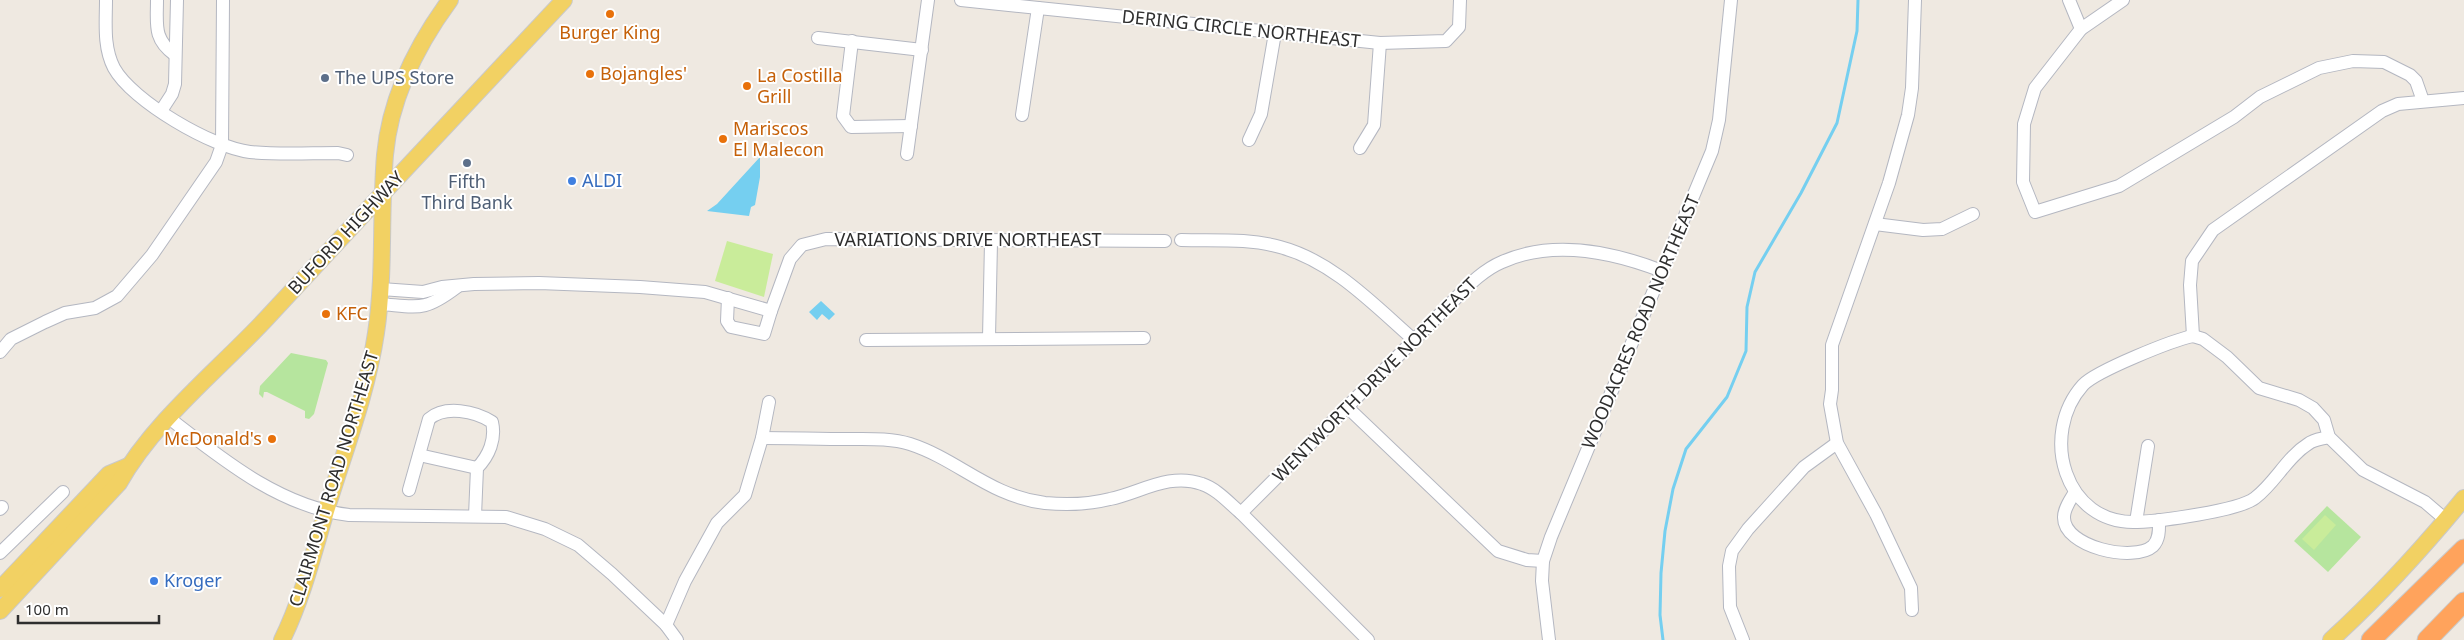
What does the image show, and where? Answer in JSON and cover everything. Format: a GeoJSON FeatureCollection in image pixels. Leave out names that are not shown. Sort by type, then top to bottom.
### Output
{"type":"FeatureCollection","features":[{"type":"Feature","properties":{"kind":"highway"},"geometry":{"type":"LineString","coordinates":[[2371,640],[2464,549]]}},
{"type":"Feature","properties":{"kind":"highway"},"geometry":{"type":"LineString","coordinates":[[2427,640],[2464,602]]}},
{"type":"Feature","properties":{"kind":"main road","name":"CLAIRMONT ROAD NORTHEAST"},"geometry":{"type":"LineString","coordinates":[[282,640],[297,606],[370,367],[380,296],[387,145],[398,98],[419,49],[450,0]]}},
{"type":"Feature","properties":{"kind":"main road","name":"BUFORD HIGHWAY"},"geometry":{"type":"LineString","coordinates":[[0,611],[119,483],[128,466],[170,418],[263,322],[564,0]]}},
{"type":"Feature","properties":{"kind":"main road","name":"BUFORD HIGHWAY"},"geometry":{"type":"LineString","coordinates":[[0,589],[109,474],[128,466]]}},
{"type":"Feature","properties":{"kind":"main road"},"geometry":{"type":"LineString","coordinates":[[2331,640],[2358,616],[2464,498]]}},
{"type":"Feature","properties":{"kind":"street"},"geometry":{"type":"LineString","coordinates":[[106,0],[107,48],[114,68],[130,88],[161,111],[191,130],[222,145],[250,152],[338,153],[347,155]]}},
{"type":"Feature","properties":{"kind":"street"},"geometry":{"type":"LineString","coordinates":[[156,0],[156,32],[162,42],[175,56]]}},
{"type":"Feature","properties":{"kind":"street"},"geometry":{"type":"LineString","coordinates":[[161,111],[172,94],[176,68],[177,0]]}},
{"type":"Feature","properties":{"kind":"street"},"geometry":{"type":"LineString","coordinates":[[0,352],[10,340],[45,322],[65,313],[95,308],[117,296],[152,255],[216,162],[222,145],[223,0]]}},
{"type":"Feature","properties":{"kind":"street"},"geometry":{"type":"LineString","coordinates":[[907,154],[928,0]]}},
{"type":"Feature","properties":{"kind":"street","name":"DERING CIRCLE NORTHEAST"},"geometry":{"type":"LineString","coordinates":[[961,0],[1380,43],[1446,41],[1452,37],[1459,26],[1460,0]]}},
{"type":"Feature","properties":{"kind":"street","name":"WOODACRES ROAD NORTHEAST"},"geometry":{"type":"LineString","coordinates":[[1549,640],[1542,580],[1543,561],[1566,496],[1712,151],[1719,120],[1731,0]]}},
{"type":"Feature","properties":{"kind":"street"},"geometry":{"type":"LineString","coordinates":[[1912,610],[1910,588],[1876,514],[1837,443],[1830,404],[1832,390],[1832,345],[1875,224],[1908,115],[1912,88],[1915,0]]}},
{"type":"Feature","properties":{"kind":"street"},"geometry":{"type":"LineString","coordinates":[[2069,0],[2081,29]]}},
{"type":"Feature","properties":{"kind":"street"},"geometry":{"type":"LineString","coordinates":[[2123,0],[2081,29],[2035,88],[2024,124],[2023,182],[2035,212],[2119,186],[2234,117],[2260,97],[2319,68],[2353,61],[2384,62],[2410,75],[2416,81],[2423,101]]}},
{"type":"Feature","properties":{"kind":"street"},"geometry":{"type":"LineString","coordinates":[[1022,115],[1038,8]]}},
{"type":"Feature","properties":{"kind":"street"},"geometry":{"type":"LineString","coordinates":[[1249,140],[1261,114],[1275,33]]}},
{"type":"Feature","properties":{"kind":"street"},"geometry":{"type":"LineString","coordinates":[[818,38],[922,50]]}},
{"type":"Feature","properties":{"kind":"street"},"geometry":{"type":"LineString","coordinates":[[852,41],[843,116],[851,127],[911,126]]}},
{"type":"Feature","properties":{"kind":"street"},"geometry":{"type":"LineString","coordinates":[[1360,148],[1374,125],[1380,43]]}},
{"type":"Feature","properties":{"kind":"street"},"geometry":{"type":"LineString","coordinates":[[2193,336],[2190,285],[2192,261],[2214,230],[2382,111],[2398,104],[2464,98]]}},
{"type":"Feature","properties":{"kind":"street"},"geometry":{"type":"LineString","coordinates":[[1875,224],[1923,230],[1942,229],[1973,214]]}},
{"type":"Feature","properties":{"kind":"street","name":"VARIATIONS DRIVE NORTHEAST"},"geometry":{"type":"LineString","coordinates":[[728,298],[727,321],[731,327],[764,334],[790,259],[802,245],[826,239],[991,242],[1165,241]]}},
{"type":"Feature","properties":{"kind":"street"},"geometry":{"type":"LineString","coordinates":[[1181,240],[1251,242],[1281,247],[1315,261],[1351,285],[1414,340]]}},
{"type":"Feature","properties":{"kind":"street"},"geometry":{"type":"LineString","coordinates":[[988,338],[991,242]]}},
{"type":"Feature","properties":{"kind":"street","name":"WENTWORTH DRIVE NORTHEAST"},"geometry":{"type":"LineString","coordinates":[[1241,514],[1346,406],[1481,275],[1501,262],[1543,250],[1573,250],[1614,255],[1662,272]]}},
{"type":"Feature","properties":{"kind":"street"},"geometry":{"type":"LineString","coordinates":[[380,296],[424,307],[437,302],[457,287],[485,284],[539,283],[705,292],[771,311]]}},
{"type":"Feature","properties":{"kind":"street"},"geometry":{"type":"LineString","coordinates":[[2329,437],[2304,446],[2254,500],[2235,508],[2136,522],[2111,518],[2090,507],[2074,492],[2065,471],[2061,441],[2064,418],[2084,384],[2166,342],[2193,336],[2203,339],[2227,357],[2259,388],[2299,400],[2312,408],[2324,420],[2329,437],[2363,470],[2419,498],[2446,520]]}},
{"type":"Feature","properties":{"kind":"street"},"geometry":{"type":"LineString","coordinates":[[866,340],[1144,338]]}},
{"type":"Feature","properties":{"kind":"street"},"geometry":{"type":"LineString","coordinates":[[666,625],[685,581],[717,523],[745,495],[762,438],[769,402]]}},
{"type":"Feature","properties":{"kind":"street"},"geometry":{"type":"LineString","coordinates":[[1346,406],[1498,551],[1527,560],[1543,561]]}},
{"type":"Feature","properties":{"kind":"street"},"geometry":{"type":"LineString","coordinates":[[409,490],[429,419],[436,412],[447,410],[483,416],[492,422],[494,432],[486,459],[477,468],[475,516]]}},
{"type":"Feature","properties":{"kind":"street"},"geometry":{"type":"LineString","coordinates":[[170,418],[240,471],[295,500],[326,510],[349,515],[506,517],[545,529],[578,545],[666,625],[678,640]]}},
{"type":"Feature","properties":{"kind":"street"},"geometry":{"type":"LineString","coordinates":[[762,438],[882,439],[908,444],[926,450],[996,490],[1045,502],[1074,503],[1110,499],[1154,484],[1181,480],[1202,484],[1219,494],[1241,514],[1368,640]]}},
{"type":"Feature","properties":{"kind":"street"},"geometry":{"type":"LineString","coordinates":[[1743,640],[1730,606],[1728,566],[1732,551],[1748,529],[1804,467],[1837,443]]}},
{"type":"Feature","properties":{"kind":"street"},"geometry":{"type":"LineString","coordinates":[[2136,522],[2148,446]]}},
{"type":"Feature","properties":{"kind":"street"},"geometry":{"type":"LineString","coordinates":[[419,455],[477,468]]}},
{"type":"Feature","properties":{"kind":"street"},"geometry":{"type":"LineString","coordinates":[[0,553],[62,492]]}},
{"type":"Feature","properties":{"kind":"street"},"geometry":{"type":"LineString","coordinates":[[2074,492],[2064,517],[2066,526],[2080,540],[2100,549],[2118,552],[2146,549],[2153,546],[2157,540],[2159,520]]}},
{"type":"Feature","properties":{"kind":"green space"},"geometry":{"type":"Polygon","coordinates":[[[727,241],[773,254],[764,297],[715,281],[727,241]]]}},
{"type":"Feature","properties":{"kind":"green space"},"geometry":{"type":"Polygon","coordinates":[[[291,353],[326,360],[328,363],[314,414],[309,419],[305,418],[305,411],[267,392],[264,392],[263,398],[259,394],[260,386],[291,353]]]}},
{"type":"Feature","properties":{"kind":"green space"},"geometry":{"type":"Polygon","coordinates":[[[2327,506],[2361,537],[2328,572],[2294,541],[2327,506]]]}},
{"type":"Feature","properties":{"kind":"green space"},"geometry":{"type":"Polygon","coordinates":[[[2325,515],[2336,525],[2314,550],[2302,539],[2325,515]]]}},
{"type":"Feature","properties":{"kind":"water"},"geometry":{"type":"Polygon","coordinates":[[[760,157],[760,177],[755,205],[751,207],[749,216],[707,211],[717,204],[760,157]]]}},
{"type":"Feature","properties":{"kind":"water"},"geometry":{"type":"Polygon","coordinates":[[[821,301],[835,314],[829,320],[822,314],[817,320],[809,312],[821,301]]]}},
{"type":"Feature","properties":{"kind":"waterway"},"geometry":{"type":"LineString","coordinates":[[1663,640],[1660,615],[1661,573],[1665,531],[1673,489],[1686,449],[1727,397],[1746,351],[1747,307],[1755,272],[1801,193],[1837,123],[1857,31],[1858,0]]}},
{"type":"Feature","properties":{"kind":"place","name":"Burger King"},"geometry":{"type":"Point","coordinates":[610,14]}},
{"type":"Feature","properties":{"kind":"place","name":"Bojangles'"},"geometry":{"type":"Point","coordinates":[590,74]}},
{"type":"Feature","properties":{"kind":"place","name":"The UPS Store"},"geometry":{"type":"Point","coordinates":[325,78]}},
{"type":"Feature","properties":{"kind":"place","name":"La Costilla Grill"},"geometry":{"type":"Point","coordinates":[747,86]}},
{"type":"Feature","properties":{"kind":"place","name":"Mariscos El Malecon"},"geometry":{"type":"Point","coordinates":[723,139]}},
{"type":"Feature","properties":{"kind":"place","name":"Fifth Third Bank"},"geometry":{"type":"Point","coordinates":[467,163]}},
{"type":"Feature","properties":{"kind":"place","name":"ALDI"},"geometry":{"type":"Point","coordinates":[572,181]}},
{"type":"Feature","properties":{"kind":"place","name":"KFC"},"geometry":{"type":"Point","coordinates":[326,314]}},
{"type":"Feature","properties":{"kind":"place","name":"McDonald's"},"geometry":{"type":"Point","coordinates":[272,439]}},
{"type":"Feature","properties":{"kind":"place","name":"Kroger"},"geometry":{"type":"Point","coordinates":[154,581]}}]}
